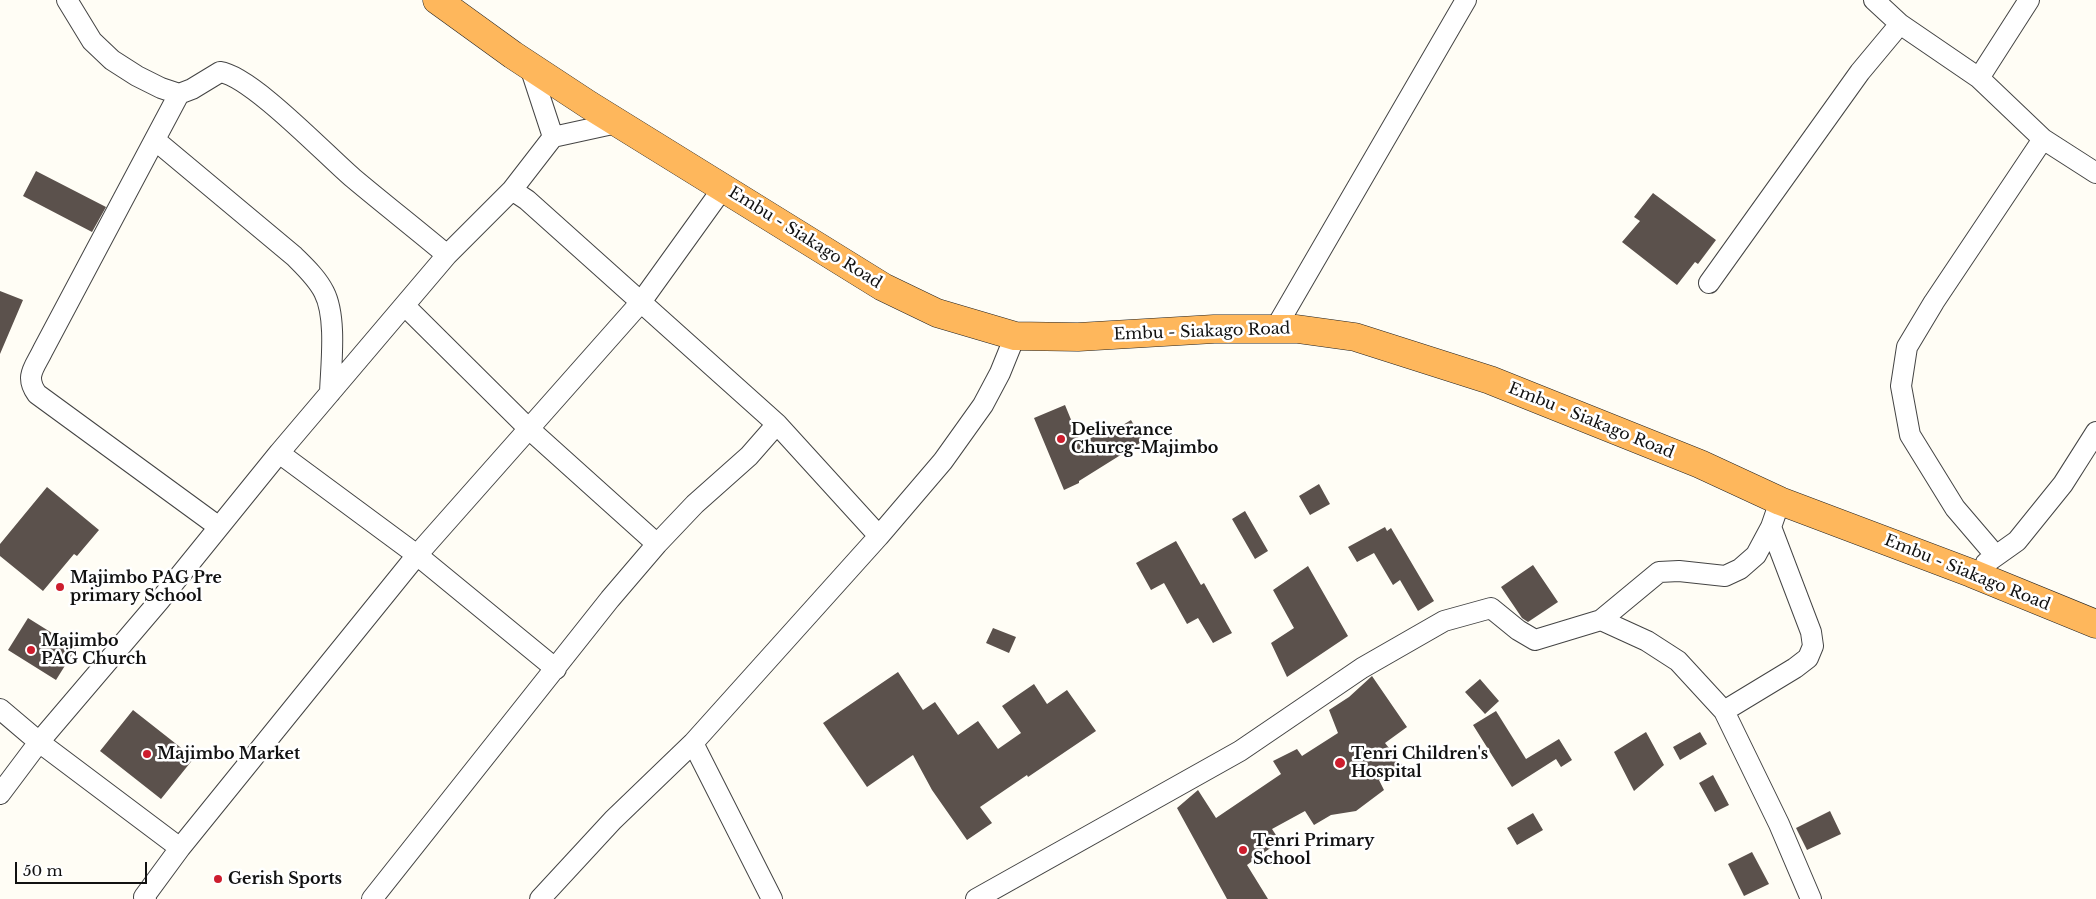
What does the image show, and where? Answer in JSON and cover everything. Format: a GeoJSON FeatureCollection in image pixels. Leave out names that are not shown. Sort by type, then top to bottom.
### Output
{"type":"FeatureCollection","features":[{"type":"Feature","properties":{"kind":"highway","name":"Embu - Siakago Road"},"geometry":{"type":"LineString","coordinates":[[436,0],[530,67],[617,122],[883,287],[937,313],[1015,336],[1078,337],[1214,330],[1297,329],[1355,338],[1481,377],[1700,464],[1780,502],[1971,573],[2096,624]]}},
{"type":"Feature","properties":{"kind":"street"},"geometry":{"type":"LineString","coordinates":[[68,0],[92,41],[112,60],[137,76],[179,94]]}},
{"type":"Feature","properties":{"kind":"street"},"geometry":{"type":"LineString","coordinates":[[1275,329],[1466,0]]}},
{"type":"Feature","properties":{"kind":"street"},"geometry":{"type":"LineString","coordinates":[[1874,0],[1900,24],[1979,78],[2043,139],[2096,173]]}},
{"type":"Feature","properties":{"kind":"street"},"geometry":{"type":"LineString","coordinates":[[1979,78],[2028,0]]}},
{"type":"Feature","properties":{"kind":"street"},"geometry":{"type":"LineString","coordinates":[[1710,283],[1860,72],[1900,24]]}},
{"type":"Feature","properties":{"kind":"street"},"geometry":{"type":"LineString","coordinates":[[530,67],[553,137]]}},
{"type":"Feature","properties":{"kind":"street"},"geometry":{"type":"LineString","coordinates":[[219,527],[36,394],[30,385],[30,376],[39,358],[179,94],[192,89],[220,72],[228,73],[251,88],[447,255]]}},
{"type":"Feature","properties":{"kind":"street"},"geometry":{"type":"LineString","coordinates":[[0,794],[39,742],[330,393],[447,255],[512,190],[553,137],[617,122]]}},
{"type":"Feature","properties":{"kind":"street"},"geometry":{"type":"LineString","coordinates":[[1996,556],[1955,508],[1910,435],[1901,386],[1908,347],[1934,302],[2043,139]]}},
{"type":"Feature","properties":{"kind":"street"},"geometry":{"type":"LineString","coordinates":[[155,140],[314,276],[325,294],[331,318],[330,393]]}},
{"type":"Feature","properties":{"kind":"street"},"geometry":{"type":"LineString","coordinates":[[144,898],[180,848],[418,555],[641,302],[723,188]]}},
{"type":"Feature","properties":{"kind":"street"},"geometry":{"type":"LineString","coordinates":[[512,190],[777,424],[879,536]]}},
{"type":"Feature","properties":{"kind":"street"},"geometry":{"type":"LineString","coordinates":[[405,306],[528,428],[657,544]]}},
{"type":"Feature","properties":{"kind":"street"},"geometry":{"type":"LineString","coordinates":[[540,899],[613,820],[693,742],[879,536],[943,461],[983,405],[1000,373],[1015,336]]}},
{"type":"Feature","properties":{"kind":"street"},"geometry":{"type":"LineString","coordinates":[[372,899],[610,599],[657,544],[695,504],[749,456],[777,424]]}},
{"type":"Feature","properties":{"kind":"street"},"geometry":{"type":"LineString","coordinates":[[1971,573],[2017,541],[2089,462],[2096,432]]}},
{"type":"Feature","properties":{"kind":"street"},"geometry":{"type":"LineString","coordinates":[[279,454],[418,555],[556,669]]}},
{"type":"Feature","properties":{"kind":"street"},"geometry":{"type":"LineString","coordinates":[[976,899],[1240,751],[1362,668],[1444,621],[1491,608],[1518,630],[1535,640],[1601,620],[1659,572],[1679,571],[1725,576],[1740,569],[1756,555],[1771,527],[1780,502]]}},
{"type":"Feature","properties":{"kind":"street"},"geometry":{"type":"LineString","coordinates":[[1724,711],[1795,668],[1808,658],[1812,646],[1810,632],[1771,527]]}},
{"type":"Feature","properties":{"kind":"street"},"geometry":{"type":"LineString","coordinates":[[1601,620],[1647,641],[1678,661],[1724,711],[1779,824],[1811,899]]}},
{"type":"Feature","properties":{"kind":"street"},"geometry":{"type":"LineString","coordinates":[[0,709],[39,742],[180,848]]}},
{"type":"Feature","properties":{"kind":"street"},"geometry":{"type":"LineString","coordinates":[[693,742],[772,899]]}},
{"type":"Feature","properties":{"kind":"building"},"geometry":{"type":"Polygon","coordinates":[[[36,171],[106,207],[92,232],[23,196],[36,171]]]}},
{"type":"Feature","properties":{"kind":"building"},"geometry":{"type":"Polygon","coordinates":[[[1653,193],[1716,240],[1698,264],[1695,262],[1677,285],[1622,242],[1640,221],[1634,217],[1653,193]]]}},
{"type":"Feature","properties":{"kind":"building"},"geometry":{"type":"Polygon","coordinates":[[[0,291],[23,300],[0,354],[0,291]]]}},
{"type":"Feature","properties":{"kind":"building"},"geometry":{"type":"Polygon","coordinates":[[[1065,405],[1081,444],[1099,433],[1102,438],[1131,420],[1143,441],[1079,481],[1079,483],[1064,490],[1034,418],[1065,405]]]}},
{"type":"Feature","properties":{"kind":"building"},"geometry":{"type":"Polygon","coordinates":[[[1319,484],[1330,504],[1310,515],[1299,496],[1319,484]]]}},
{"type":"Feature","properties":{"kind":"building"},"geometry":{"type":"Polygon","coordinates":[[[47,487],[99,530],[77,556],[74,554],[43,591],[0,556],[0,544],[47,487]]]}},
{"type":"Feature","properties":{"kind":"building"},"geometry":{"type":"Polygon","coordinates":[[[1245,511],[1268,551],[1255,559],[1232,519],[1245,511]]]}},
{"type":"Feature","properties":{"kind":"building"},"geometry":{"type":"Polygon","coordinates":[[[1385,527],[1387,531],[1391,528],[1434,601],[1418,611],[1400,580],[1393,585],[1374,553],[1357,562],[1348,547],[1385,527]]]}},
{"type":"Feature","properties":{"kind":"building"},"geometry":{"type":"Polygon","coordinates":[[[1176,541],[1201,585],[1204,583],[1232,633],[1213,643],[1198,618],[1187,624],[1164,583],[1151,590],[1136,563],[1176,541]]]}},
{"type":"Feature","properties":{"kind":"building"},"geometry":{"type":"Polygon","coordinates":[[[1533,565],[1558,602],[1528,622],[1522,618],[1501,587],[1533,565]]]}},
{"type":"Feature","properties":{"kind":"building"},"geometry":{"type":"Polygon","coordinates":[[[1308,566],[1348,636],[1287,677],[1271,643],[1294,628],[1273,590],[1308,566]]]}},
{"type":"Feature","properties":{"kind":"building"},"geometry":{"type":"Polygon","coordinates":[[[28,618],[76,648],[56,680],[8,650],[28,618]]]}},
{"type":"Feature","properties":{"kind":"building"},"geometry":{"type":"Polygon","coordinates":[[[993,628],[1016,637],[1009,653],[986,643],[993,628]]]}},
{"type":"Feature","properties":{"kind":"building"},"geometry":{"type":"Polygon","coordinates":[[[898,672],[923,710],[935,702],[958,735],[978,721],[998,749],[1021,733],[1002,706],[1034,684],[1047,704],[1067,690],[1096,731],[980,807],[992,823],[967,840],[932,790],[913,755],[867,787],[823,723],[898,672]]]}},
{"type":"Feature","properties":{"kind":"building"},"geometry":{"type":"Polygon","coordinates":[[[1372,676],[1407,727],[1385,743],[1403,766],[1379,780],[1384,790],[1356,811],[1331,815],[1314,825],[1305,811],[1272,829],[1280,841],[1247,865],[1268,899],[1227,899],[1177,808],[1198,790],[1216,818],[1281,774],[1273,761],[1297,749],[1302,756],[1338,733],[1329,710],[1349,697],[1372,676]]]}},
{"type":"Feature","properties":{"kind":"building"},"geometry":{"type":"Polygon","coordinates":[[[1480,679],[1499,701],[1485,714],[1465,692],[1480,679]]]}},
{"type":"Feature","properties":{"kind":"building","name":"Majimbo Market"},"geometry":{"type":"Polygon","coordinates":[[[133,710],[194,758],[161,799],[100,751],[133,710]]]}},
{"type":"Feature","properties":{"kind":"building"},"geometry":{"type":"Polygon","coordinates":[[[1496,711],[1526,759],[1559,739],[1572,760],[1561,767],[1556,759],[1512,787],[1473,725],[1496,711]]]}},
{"type":"Feature","properties":{"kind":"building"},"geometry":{"type":"Polygon","coordinates":[[[1646,732],[1664,765],[1634,791],[1614,752],[1646,732]]]}},
{"type":"Feature","properties":{"kind":"building"},"geometry":{"type":"Polygon","coordinates":[[[1700,732],[1707,744],[1680,760],[1673,747],[1700,732]]]}},
{"type":"Feature","properties":{"kind":"building"},"geometry":{"type":"Polygon","coordinates":[[[1713,775],[1729,805],[1715,812],[1699,783],[1713,775]]]}},
{"type":"Feature","properties":{"kind":"building"},"geometry":{"type":"Polygon","coordinates":[[[1830,811],[1841,834],[1807,850],[1796,828],[1830,811]]]}},
{"type":"Feature","properties":{"kind":"building"},"geometry":{"type":"Polygon","coordinates":[[[1533,813],[1543,830],[1517,845],[1507,828],[1533,813]]]}},
{"type":"Feature","properties":{"kind":"building"},"geometry":{"type":"Polygon","coordinates":[[[1752,852],[1769,884],[1744,896],[1728,864],[1752,852]]]}},
{"type":"Feature","properties":{"kind":"place","name":"Deliverance Churcg-Majimbo"},"geometry":{"type":"Point","coordinates":[1061,439]}},
{"type":"Feature","properties":{"kind":"place","name":"Majimbo PAG Pre primary School"},"geometry":{"type":"Point","coordinates":[60,587]}},
{"type":"Feature","properties":{"kind":"place","name":"Majimbo PAG Church"},"geometry":{"type":"Point","coordinates":[31,650]}},
{"type":"Feature","properties":{"kind":"place","name":"Majimbo Market"},"geometry":{"type":"Point","coordinates":[147,754]}},
{"type":"Feature","properties":{"kind":"place","name":"Tenri Children's Hospital"},"geometry":{"type":"Point","coordinates":[1340,763]}},
{"type":"Feature","properties":{"kind":"place","name":"Tenri Primary School"},"geometry":{"type":"Point","coordinates":[1243,850]}},
{"type":"Feature","properties":{"kind":"place","name":"Gerish Sports"},"geometry":{"type":"Point","coordinates":[218,879]}}]}
